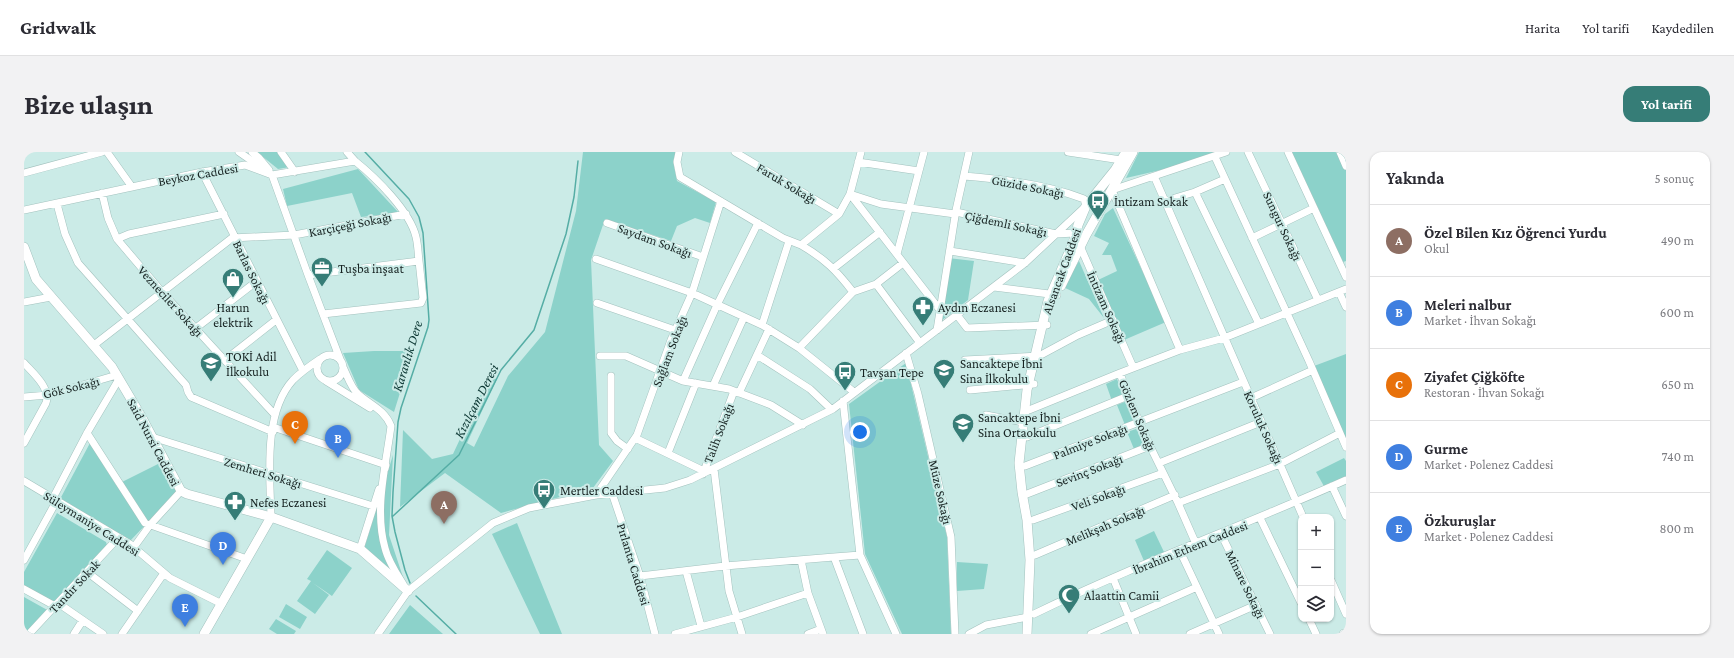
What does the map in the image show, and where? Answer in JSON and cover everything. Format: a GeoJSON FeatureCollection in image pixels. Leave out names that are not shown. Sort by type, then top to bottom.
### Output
{"type":"FeatureCollection","features":[{"type":"Feature","properties":{"kind":"street"},"geometry":{"type":"LineString","coordinates":[[24,173],[102,152]]}},
{"type":"Feature","properties":{"kind":"street"},"geometry":{"type":"LineString","coordinates":[[107,152],[132,187]]}},
{"type":"Feature","properties":{"kind":"street"},"geometry":{"type":"LineString","coordinates":[[239,152],[272,175],[355,160]]}},
{"type":"Feature","properties":{"kind":"street"},"geometry":{"type":"LineString","coordinates":[[252,152],[259,158],[272,175],[343,367],[357,394],[378,407],[387,416],[391,426],[381,496],[380,520],[385,549],[393,568],[407,590]]}},
{"type":"Feature","properties":{"kind":"street"},"geometry":{"type":"LineString","coordinates":[[281,152],[295,172]]}},
{"type":"Feature","properties":{"kind":"street"},"geometry":{"type":"LineString","coordinates":[[323,314],[421,303],[423,298],[416,236],[406,214],[369,172],[347,152]]}},
{"type":"Feature","properties":{"kind":"street"},"geometry":{"type":"LineString","coordinates":[[679,152],[677,162],[680,177],[789,241],[801,245],[821,257],[834,268],[853,292]]}},
{"type":"Feature","properties":{"kind":"street","name":"Faruk Sokağı"},"geometry":{"type":"LineString","coordinates":[[734,152],[839,214]]}},
{"type":"Feature","properties":{"kind":"street"},"geometry":{"type":"LineString","coordinates":[[801,245],[839,214],[850,194],[860,152]]}},
{"type":"Feature","properties":{"kind":"street"},"geometry":{"type":"LineString","coordinates":[[897,254],[924,152]]}},
{"type":"Feature","properties":{"kind":"street"},"geometry":{"type":"LineString","coordinates":[[937,330],[956,213],[969,152]]}},
{"type":"Feature","properties":{"kind":"street"},"geometry":{"type":"LineString","coordinates":[[1068,152],[1121,160]]}},
{"type":"Feature","properties":{"kind":"street","name":"Alsancak Caddesi"},"geometry":{"type":"LineString","coordinates":[[1033,634],[1031,615],[1030,521],[1019,463],[1022,422],[1044,325],[1073,243],[1075,233],[1086,206],[1126,152]]}},
{"type":"Feature","properties":{"kind":"street","name":"Alsancak Caddesi"},"geometry":{"type":"LineString","coordinates":[[1054,294],[1099,209],[1112,190],[1133,152]]}},
{"type":"Feature","properties":{"kind":"street"},"geometry":{"type":"LineString","coordinates":[[1180,350],[1112,190],[1215,157],[1226,152]]}},
{"type":"Feature","properties":{"kind":"street","name":"Sungur Sokağı"},"geometry":{"type":"LineString","coordinates":[[1248,152],[1318,300]]}},
{"type":"Feature","properties":{"kind":"street"},"geometry":{"type":"LineString","coordinates":[[1288,152],[1346,277]]}},
{"type":"Feature","properties":{"kind":"street"},"geometry":{"type":"LineString","coordinates":[[1340,152],[1346,166]]}},
{"type":"Feature","properties":{"kind":"street"},"geometry":{"type":"LineString","coordinates":[[1215,157],[1287,312],[1346,447]]}},
{"type":"Feature","properties":{"kind":"street"},"geometry":{"type":"LineString","coordinates":[[858,162],[918,171]]}},
{"type":"Feature","properties":{"kind":"street","name":"Beykoz Caddesi"},"geometry":{"type":"LineString","coordinates":[[24,210],[202,172],[245,165],[272,175]]}},
{"type":"Feature","properties":{"kind":"street","name":"Barlas Sokağı"},"geometry":{"type":"LineString","coordinates":[[202,172],[303,372]]}},
{"type":"Feature","properties":{"kind":"street","name":"Güzide Sokağı"},"geometry":{"type":"LineString","coordinates":[[964,176],[1000,179],[1072,194],[1084,199],[1086,206]]}},
{"type":"Feature","properties":{"kind":"street","name":"Koruluk Sokağı"},"geometry":{"type":"LineString","coordinates":[[1154,176],[1302,514]]}},
{"type":"Feature","properties":{"kind":"street"},"geometry":{"type":"LineString","coordinates":[[1165,201],[1195,192],[1225,179]]}},
{"type":"Feature","properties":{"kind":"street"},"geometry":{"type":"LineString","coordinates":[[1195,192],[1259,324]]}},
{"type":"Feature","properties":{"kind":"street","name":"Vezneciler Sokağı"},"geometry":{"type":"LineString","coordinates":[[102,193],[108,218],[117,240],[162,292],[275,415]]}},
{"type":"Feature","properties":{"kind":"street"},"geometry":{"type":"LineString","coordinates":[[850,194],[940,310]]}},
{"type":"Feature","properties":{"kind":"street","name":"Çiğdemli Sokağı"},"geometry":{"type":"LineString","coordinates":[[850,194],[881,204],[956,213],[1056,234],[1075,233]]}},
{"type":"Feature","properties":{"kind":"street","name":"Sağlam Sokağı"},"geometry":{"type":"LineString","coordinates":[[596,495],[635,438],[675,330],[692,293],[721,201]]}},
{"type":"Feature","properties":{"kind":"street"},"geometry":{"type":"LineString","coordinates":[[57,204],[65,234],[78,263],[186,385],[188,392],[194,399],[273,430],[386,465]]}},
{"type":"Feature","properties":{"kind":"street"},"geometry":{"type":"LineString","coordinates":[[378,634],[407,590],[493,524],[529,508],[596,495],[665,488],[690,480],[831,410],[1025,263],[1086,206],[1094,204],[1099,209]]}},
{"type":"Feature","properties":{"kind":"street"},"geometry":{"type":"LineString","coordinates":[[1252,238],[1314,208]]}},
{"type":"Feature","properties":{"kind":"street"},"geometry":{"type":"LineString","coordinates":[[117,240],[130,234],[224,214]]}},
{"type":"Feature","properties":{"kind":"street","name":"Karçiçeği Sokağı"},"geometry":{"type":"LineString","coordinates":[[236,238],[294,235],[406,214]]}},
{"type":"Feature","properties":{"kind":"street","name":"Saydam Sokağı"},"geometry":{"type":"LineString","coordinates":[[607,223],[703,258]]}},
{"type":"Feature","properties":{"kind":"street"},"geometry":{"type":"LineString","coordinates":[[683,381],[717,305],[758,223]]}},
{"type":"Feature","properties":{"kind":"street"},"geometry":{"type":"LineString","coordinates":[[834,268],[880,232]]}},
{"type":"Feature","properties":{"kind":"street"},"geometry":{"type":"LineString","coordinates":[[1075,233],[1080,237],[1086,235]]}},
{"type":"Feature","properties":{"kind":"street"},"geometry":{"type":"LineString","coordinates":[[94,345],[232,238],[236,238]]}},
{"type":"Feature","properties":{"kind":"street"},"geometry":{"type":"LineString","coordinates":[[762,326],[789,241]]}},
{"type":"Feature","properties":{"kind":"street","name":"İntizam Sokağı"},"geometry":{"type":"LineString","coordinates":[[1080,246],[1133,368]]}},
{"type":"Feature","properties":{"kind":"street","name":"Said Nursi Caddesi"},"geometry":{"type":"LineString","coordinates":[[24,247],[36,279],[112,367],[152,437],[180,491],[271,517],[360,549],[407,590]]}},
{"type":"Feature","properties":{"kind":"street"},"geometry":{"type":"LineString","coordinates":[[950,251],[1025,263]]}},
{"type":"Feature","properties":{"kind":"street"},"geometry":{"type":"LineString","coordinates":[[596,259],[692,293],[762,326],[799,348],[854,392]]}},
{"type":"Feature","properties":{"kind":"street"},"geometry":{"type":"LineString","coordinates":[[308,275],[419,261]]}},
{"type":"Feature","properties":{"kind":"street"},"geometry":{"type":"LineString","coordinates":[[799,348],[853,292],[876,284],[903,262]]}},
{"type":"Feature","properties":{"kind":"street"},"geometry":{"type":"LineString","coordinates":[[196,328],[257,281]]}},
{"type":"Feature","properties":{"kind":"street"},"geometry":{"type":"LineString","coordinates":[[876,284],[920,343]]}},
{"type":"Feature","properties":{"kind":"street"},"geometry":{"type":"LineString","coordinates":[[994,286],[1054,294]]}},
{"type":"Feature","properties":{"kind":"street"},"geometry":{"type":"LineString","coordinates":[[1120,373],[1180,350],[1224,338],[1342,291],[1346,307]]}},
{"type":"Feature","properties":{"kind":"street"},"geometry":{"type":"LineString","coordinates":[[24,302],[51,297]]}},
{"type":"Feature","properties":{"kind":"street"},"geometry":{"type":"LineString","coordinates":[[597,303],[675,330]]}},
{"type":"Feature","properties":{"kind":"street"},"geometry":{"type":"LineString","coordinates":[[957,315],[967,328],[1044,325]]}},
{"type":"Feature","properties":{"kind":"street"},"geometry":{"type":"LineString","coordinates":[[713,386],[744,317]]}},
{"type":"Feature","properties":{"kind":"street"},"geometry":{"type":"LineString","coordinates":[[225,360],[276,320]]}},
{"type":"Feature","properties":{"kind":"street"},"geometry":{"type":"LineString","coordinates":[[965,360],[1036,357],[1078,335],[1113,320]]}},
{"type":"Feature","properties":{"kind":"street","name":"Talih Sokağı"},"geometry":{"type":"LineString","coordinates":[[704,472],[737,392],[769,330]]}},
{"type":"Feature","properties":{"kind":"street"},"geometry":{"type":"LineString","coordinates":[[204,634],[271,517],[270,475],[273,430],[275,415],[280,402],[294,380],[330,349],[332,337]]}},
{"type":"Feature","properties":{"kind":"street","name":"Müze Sokağı"},"geometry":{"type":"LineString","coordinates":[[906,353],[918,394],[951,537],[955,634]]}},
{"type":"Feature","properties":{"kind":"street"},"geometry":{"type":"LineString","coordinates":[[319,376],[316,365],[321,357],[334,355],[340,359]]}},
{"type":"Feature","properties":{"kind":"street"},"geometry":{"type":"LineString","coordinates":[[757,355],[810,389],[831,410]]}},
{"type":"Feature","properties":{"kind":"street"},"geometry":{"type":"LineString","coordinates":[[600,356],[626,356],[683,381],[737,392],[771,405],[803,425]]}},
{"type":"Feature","properties":{"kind":"street"},"geometry":{"type":"LineString","coordinates":[[24,363],[46,389],[48,395],[46,403],[24,443]]}},
{"type":"Feature","properties":{"kind":"street"},"geometry":{"type":"LineString","coordinates":[[325,381],[330,382],[338,379],[341,375],[343,367]]}},
{"type":"Feature","properties":{"kind":"street"},"geometry":{"type":"LineString","coordinates":[[1251,398],[1313,370]]}},
{"type":"Feature","properties":{"kind":"street","name":"Gözlem Sokağı"},"geometry":{"type":"LineString","coordinates":[[1030,410],[1120,373],[1128,396],[1150,446],[1177,499],[1196,544]]}},
{"type":"Feature","properties":{"kind":"street"},"geometry":{"type":"LineString","coordinates":[[294,380],[304,374],[319,376],[325,381],[387,416]]}},
{"type":"Feature","properties":{"kind":"street"},"geometry":{"type":"LineString","coordinates":[[611,376],[611,433],[617,441],[628,449]]}},
{"type":"Feature","properties":{"kind":"street"},"geometry":{"type":"LineString","coordinates":[[24,560],[87,433],[118,377]]}},
{"type":"Feature","properties":{"kind":"street","name":"Gök Sokağı"},"geometry":{"type":"LineString","coordinates":[[24,397],[48,395],[118,377]]}},
{"type":"Feature","properties":{"kind":"street","name":"Palmiye Sokağı"},"geometry":{"type":"LineString","coordinates":[[1025,466],[1243,382]]}},
{"type":"Feature","properties":{"kind":"street"},"geometry":{"type":"LineString","coordinates":[[668,453],[696,383]]}},
{"type":"Feature","properties":{"kind":"street"},"geometry":{"type":"LineString","coordinates":[[970,390],[1031,385]]}},
{"type":"Feature","properties":{"kind":"street","name":"Alsancak Caddesi"},"geometry":{"type":"LineString","coordinates":[[1027,634],[1031,615],[1035,555],[1025,466],[1031,385]]}},
{"type":"Feature","properties":{"kind":"street"},"geometry":{"type":"LineString","coordinates":[[1027,437],[1128,396]]}},
{"type":"Feature","properties":{"kind":"street"},"geometry":{"type":"LineString","coordinates":[[843,401],[860,555],[895,634]]}},
{"type":"Feature","properties":{"kind":"street"},"geometry":{"type":"LineString","coordinates":[[986,415],[1022,422]]}},
{"type":"Feature","properties":{"kind":"street"},"geometry":{"type":"LineString","coordinates":[[1159,463],[1261,422]]}},
{"type":"Feature","properties":{"kind":"street"},"geometry":{"type":"LineString","coordinates":[[87,433],[145,523],[247,560]]}},
{"type":"Feature","properties":{"kind":"street","name":"Melikşah Sokağı"},"geometry":{"type":"LineString","coordinates":[[1035,555],[1177,499],[1280,464],[1340,433]]}},
{"type":"Feature","properties":{"kind":"street","name":"Zemheri Sokağı"},"geometry":{"type":"LineString","coordinates":[[152,437],[373,506]]}},
{"type":"Feature","properties":{"kind":"street"},"geometry":{"type":"LineString","coordinates":[[635,438],[704,472]]}},
{"type":"Feature","properties":{"kind":"street","name":"Sevinç Sokağı"},"geometry":{"type":"LineString","coordinates":[[1027,494],[1150,446]]}},
{"type":"Feature","properties":{"kind":"street"},"geometry":{"type":"LineString","coordinates":[[360,549],[386,465]]}},
{"type":"Feature","properties":{"kind":"street"},"geometry":{"type":"LineString","coordinates":[[714,469],[729,591],[742,634]]}},
{"type":"Feature","properties":{"kind":"street","name":"Veli Sokağı"},"geometry":{"type":"LineString","coordinates":[[1030,521],[1163,473]]}},
{"type":"Feature","properties":{"kind":"street","name":"İbrahim Ethem Caddesi"},"geometry":{"type":"LineString","coordinates":[[969,634],[986,625],[1031,615],[1085,589],[1260,518],[1346,480]]}},
{"type":"Feature","properties":{"kind":"street","name":"Süleymaniye Caddesi"},"geometry":{"type":"LineString","coordinates":[[24,481],[134,547],[164,573],[180,583],[222,604]]}},
{"type":"Feature","properties":{"kind":"street"},"geometry":{"type":"LineString","coordinates":[[1332,486],[1346,516]]}},
{"type":"Feature","properties":{"kind":"street"},"geometry":{"type":"LineString","coordinates":[[134,547],[150,525],[180,491]]}},
{"type":"Feature","properties":{"kind":"street","name":"Pırlanta Caddesi"},"geometry":{"type":"LineString","coordinates":[[612,494],[640,576],[655,634]]}},
{"type":"Feature","properties":{"kind":"street"},"geometry":{"type":"LineString","coordinates":[[1260,518],[1298,597]]}},
{"type":"Feature","properties":{"kind":"street","name":"Minare Sokağı"},"geometry":{"type":"LineString","coordinates":[[1221,534],[1270,634]]}},
{"type":"Feature","properties":{"kind":"street","name":"Tandır Sokak"},"geometry":{"type":"LineString","coordinates":[[29,634],[118,538]]}},
{"type":"Feature","properties":{"kind":"street"},"geometry":{"type":"LineString","coordinates":[[1180,551],[1219,634]]}},
{"type":"Feature","properties":{"kind":"street"},"geometry":{"type":"LineString","coordinates":[[640,576],[725,566],[860,555]]}},
{"type":"Feature","properties":{"kind":"street"},"geometry":{"type":"LineString","coordinates":[[834,557],[863,634]]}},
{"type":"Feature","properties":{"kind":"street"},"geometry":{"type":"LineString","coordinates":[[801,560],[808,593],[822,632],[808,634]]}},
{"type":"Feature","properties":{"kind":"street"},"geometry":{"type":"LineString","coordinates":[[686,570],[701,626]]}},
{"type":"Feature","properties":{"kind":"street"},"geometry":{"type":"LineString","coordinates":[[87,572],[138,611]]}},
{"type":"Feature","properties":{"kind":"street"},"geometry":{"type":"LineString","coordinates":[[122,634],[164,573]]}},
{"type":"Feature","properties":{"kind":"street"},"geometry":{"type":"LineString","coordinates":[[1113,578],[1136,634]]}},
{"type":"Feature","properties":{"kind":"street"},"geometry":{"type":"LineString","coordinates":[[1334,586],[1346,614]]}},
{"type":"Feature","properties":{"kind":"street"},"geometry":{"type":"LineString","coordinates":[[1091,634],[1197,587]]}},
{"type":"Feature","properties":{"kind":"street"},"geometry":{"type":"LineString","coordinates":[[24,589],[57,605],[83,620],[102,634]]}},
{"type":"Feature","properties":{"kind":"street"},"geometry":{"type":"LineString","coordinates":[[675,634],[737,617],[808,593]]}},
{"type":"Feature","properties":{"kind":"street"},"geometry":{"type":"LineString","coordinates":[[1190,634],[1256,605]]}},
{"type":"Feature","properties":{"kind":"street"},"geometry":{"type":"LineString","coordinates":[[74,634],[83,620]]}},
{"type":"Feature","properties":{"kind":"street"},"geometry":{"type":"LineString","coordinates":[[1310,622],[1316,634]]}},
{"type":"Feature","properties":{"kind":"shaded area"},"geometry":{"type":"Polygon","coordinates":[[[257,152],[279,152],[290,167],[278,169],[257,152]]]}},
{"type":"Feature","properties":{"kind":"shaded area"},"geometry":{"type":"Polygon","coordinates":[[[583,152],[676,152],[673,161],[677,181],[716,202],[710,223],[695,218],[677,226],[671,241],[605,219],[591,260],[599,445],[613,461],[593,488],[501,513],[445,473],[400,507],[403,430],[432,459],[453,454],[489,377],[497,379],[467,443],[474,447],[508,376],[545,332],[576,211],[583,152]]]}},
{"type":"Feature","properties":{"kind":"shaded area"},"geometry":{"type":"Polygon","coordinates":[[[1139,152],[1222,152],[1200,161],[1126,178],[1139,152]]]}},
{"type":"Feature","properties":{"kind":"shaded area"},"geometry":{"type":"Polygon","coordinates":[[[1292,152],[1346,152],[1346,261],[1343,262],[1292,152]]]}},
{"type":"Feature","properties":{"kind":"shaded area"},"geometry":{"type":"Polygon","coordinates":[[[358,169],[399,213],[361,217],[352,193],[287,206],[283,189],[358,169]]]}},
{"type":"Feature","properties":{"kind":"shaded area"},"geometry":{"type":"Polygon","coordinates":[[[1113,208],[1166,322],[1124,340],[1098,280],[1117,271],[1111,255],[1102,255],[1109,243],[1094,236],[1105,214],[1113,208]]]}},
{"type":"Feature","properties":{"kind":"shaded area"},"geometry":{"type":"Polygon","coordinates":[[[948,258],[974,261],[968,300],[937,324],[948,258]]]}},
{"type":"Feature","properties":{"kind":"shaded area"},"geometry":{"type":"Polygon","coordinates":[[[1079,261],[1104,318],[1089,299],[1063,287],[1079,261]]]}},
{"type":"Feature","properties":{"kind":"shaded area"},"geometry":{"type":"Polygon","coordinates":[[[413,351],[394,412],[359,390],[343,353],[413,351]]]}},
{"type":"Feature","properties":{"kind":"shaded area"},"geometry":{"type":"Polygon","coordinates":[[[1346,354],[1346,442],[1314,366],[1346,354]]]}},
{"type":"Feature","properties":{"kind":"shaded area"},"geometry":{"type":"Polygon","coordinates":[[[906,363],[947,537],[951,634],[902,634],[865,554],[849,404],[906,363]]]}},
{"type":"Feature","properties":{"kind":"shaded area"},"geometry":{"type":"Polygon","coordinates":[[[1117,379],[1123,396],[1112,401],[1106,384],[1117,379]]]}},
{"type":"Feature","properties":{"kind":"shaded area"},"geometry":{"type":"Polygon","coordinates":[[[1127,401],[1135,421],[1125,425],[1117,405],[1127,401]]]}},
{"type":"Feature","properties":{"kind":"shaded area"},"geometry":{"type":"Polygon","coordinates":[[[1139,428],[1146,445],[1134,449],[1127,432],[1139,428]]]}},
{"type":"Feature","properties":{"kind":"shaded area"},"geometry":{"type":"Polygon","coordinates":[[[90,443],[116,485],[160,463],[177,492],[130,541],[59,501],[90,443]]]}},
{"type":"Feature","properties":{"kind":"shaded area"},"geometry":{"type":"Polygon","coordinates":[[[393,455],[389,535],[404,580],[401,582],[364,549],[393,455]]]}},
{"type":"Feature","properties":{"kind":"shaded area"},"geometry":{"type":"Polygon","coordinates":[[[1344,458],[1346,461],[1346,478],[1325,488],[1316,472],[1344,458]]]}},
{"type":"Feature","properties":{"kind":"shaded area"},"geometry":{"type":"Polygon","coordinates":[[[57,513],[106,542],[108,548],[55,604],[24,588],[24,572],[57,513]]]}},
{"type":"Feature","properties":{"kind":"shaded area"},"geometry":{"type":"Polygon","coordinates":[[[517,523],[562,634],[540,634],[492,534],[517,523]]]}},
{"type":"Feature","properties":{"kind":"shaded area"},"geometry":{"type":"Polygon","coordinates":[[[1154,531],[1164,552],[1144,561],[1135,540],[1154,531]]]}},
{"type":"Feature","properties":{"kind":"shaded area"},"geometry":{"type":"Polygon","coordinates":[[[327,550],[352,568],[332,596],[313,583],[329,595],[315,614],[297,601],[311,581],[307,579],[327,550]]]}},
{"type":"Feature","properties":{"kind":"shaded area"},"geometry":{"type":"Polygon","coordinates":[[[957,562],[988,564],[984,589],[957,591],[957,562]]]}},
{"type":"Feature","properties":{"kind":"shaded area"},"geometry":{"type":"Polygon","coordinates":[[[24,597],[49,611],[26,634],[24,634],[24,597]]]}},
{"type":"Feature","properties":{"kind":"shaded area"},"geometry":{"type":"Polygon","coordinates":[[[286,604],[307,617],[300,629],[279,617],[286,604]]]}},
{"type":"Feature","properties":{"kind":"shaded area"},"geometry":{"type":"Polygon","coordinates":[[[410,605],[443,634],[389,634],[410,605]]]}},
{"type":"Feature","properties":{"kind":"shaded area"},"geometry":{"type":"Polygon","coordinates":[[[276,619],[296,631],[294,634],[277,634],[269,629],[276,619]]]}},
{"type":"Feature","properties":{"kind":"waterway","name":"Karanlık Dere"},"geometry":{"type":"LineString","coordinates":[[365,152],[409,199],[419,217],[423,233],[429,320],[401,408],[398,422],[392,516],[405,570],[410,583]]}},
{"type":"Feature","properties":{"kind":"waterway","name":"Kızılçam Deresi"},"geometry":{"type":"LineString","coordinates":[[393,516],[459,455],[501,370],[534,330],[566,234],[574,197],[578,161]]}},
{"type":"Feature","properties":{"kind":"waterway","name":"Karanlık Dere"},"geometry":{"type":"LineString","coordinates":[[416,596],[456,634]]}},
{"type":"Feature","properties":{"kind":"place","name":"İntizam Sokak"},"geometry":{"type":"Point","coordinates":[1098,220]}},
{"type":"Feature","properties":{"kind":"place","name":"Tuşba inşaat"},"geometry":{"type":"Point","coordinates":[322,288]}},
{"type":"Feature","properties":{"kind":"place","name":"Harun elektrik"},"geometry":{"type":"Point","coordinates":[233,298]}},
{"type":"Feature","properties":{"kind":"place","name":"Aydın Eczanesi"},"geometry":{"type":"Point","coordinates":[923,326]}},
{"type":"Feature","properties":{"kind":"place","name":"TOKİ Adil İlkokulu"},"geometry":{"type":"Point","coordinates":[211,382]}},
{"type":"Feature","properties":{"kind":"place","name":"Sancaktepe İbni Sina İlkokulu"},"geometry":{"type":"Point","coordinates":[944,390]}},
{"type":"Feature","properties":{"kind":"place","name":"Tavşan Tepe"},"geometry":{"type":"Point","coordinates":[845,392]}},
{"type":"Feature","properties":{"kind":"place","name":"Ziyafet Çiğköfte"},"geometry":{"type":"Point","coordinates":[295,444]}},
{"type":"Feature","properties":{"kind":"place","name":"Sancaktepe İbni Sina Ortaokulu"},"geometry":{"type":"Point","coordinates":[963,444]}},
{"type":"Feature","properties":{"kind":"place","name":"Meleri nalbur"},"geometry":{"type":"Point","coordinates":[338,458]}},
{"type":"Feature","properties":{"kind":"place","name":"Mertler Caddesi"},"geometry":{"type":"Point","coordinates":[544,510]}},
{"type":"Feature","properties":{"kind":"place","name":"Nefes Eczanesi"},"geometry":{"type":"Point","coordinates":[235,522]}},
{"type":"Feature","properties":{"kind":"place","name":"Özel Bilen Kız Öğrenci Yurdu"},"geometry":{"type":"Point","coordinates":[444,524]}},
{"type":"Feature","properties":{"kind":"place","name":"Gurme"},"geometry":{"type":"Point","coordinates":[223,565]}},
{"type":"Feature","properties":{"kind":"place","name":"Alaattin Camii"},"geometry":{"type":"Point","coordinates":[1069,614]}},
{"type":"Feature","properties":{"kind":"place","name":"Özkuruşlar"},"geometry":{"type":"Point","coordinates":[185,627]}}]}
